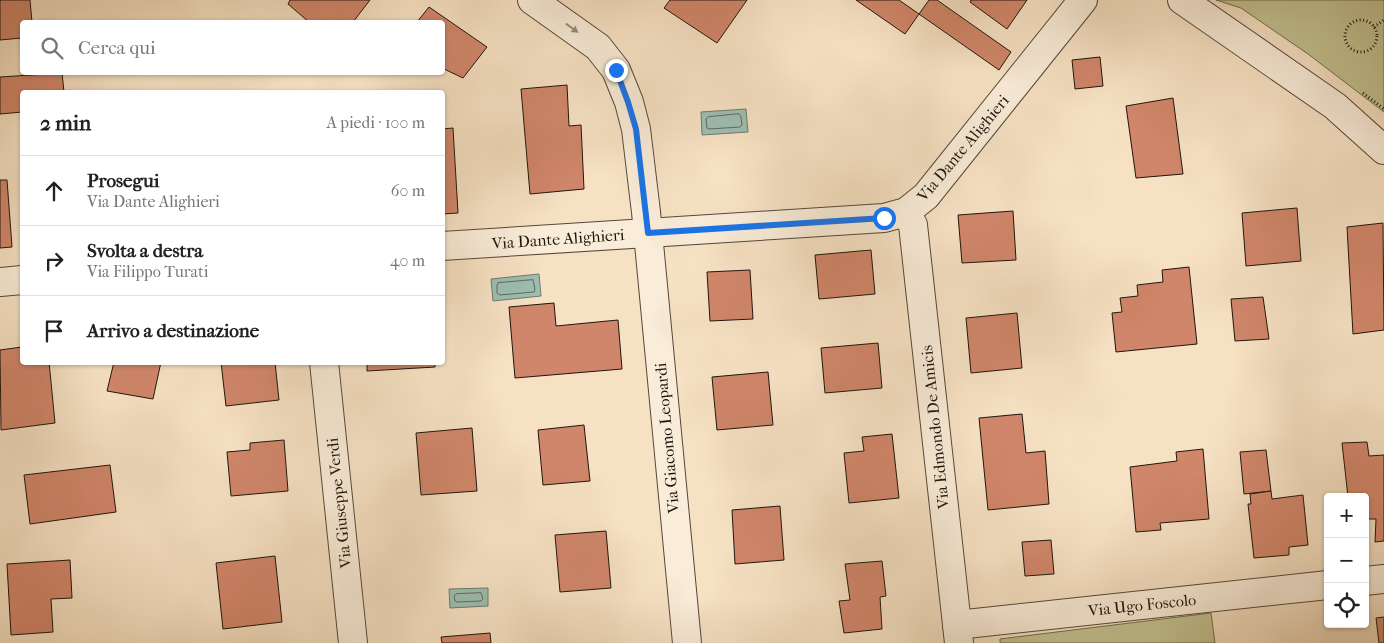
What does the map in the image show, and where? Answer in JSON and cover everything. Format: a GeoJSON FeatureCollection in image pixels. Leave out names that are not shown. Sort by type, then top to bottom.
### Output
{"type":"FeatureCollection","features":[{"type":"Feature","properties":{"kind":"street","name":"Via Giacomo Leopardi"},"geometry":{"type":"LineString","coordinates":[[532,0],[598,47],[616,70],[636,129],[648,233],[687,643]]}},
{"type":"Feature","properties":{"kind":"street","name":"Via Dante Alighieri"},"geometry":{"type":"LineString","coordinates":[[445,246],[884,218],[906,212],[926,196],[1083,0]]}},
{"type":"Feature","properties":{"kind":"street"},"geometry":{"type":"LineString","coordinates":[[1182,0],[1335,106],[1384,150]]}},
{"type":"Feature","properties":{"kind":"street","name":"Via Edmondo De Amicis"},"geometry":{"type":"LineString","coordinates":[[906,212],[913,225],[958,634]]}},
{"type":"Feature","properties":{"kind":"street"},"geometry":{"type":"LineString","coordinates":[[0,282],[20,280]]}},
{"type":"Feature","properties":{"kind":"street","name":"Via Giuseppe Verdi"},"geometry":{"type":"LineString","coordinates":[[324,365],[353,643]]}},
{"type":"Feature","properties":{"kind":"street"},"geometry":{"type":"LineString","coordinates":[[1369,581],[1384,579]]}},
{"type":"Feature","properties":{"kind":"street","name":"Via Ugo Foscolo"},"geometry":{"type":"LineString","coordinates":[[958,634],[1324,586]]}},
{"type":"Feature","properties":{"kind":"path"},"geometry":{"type":"LineString","coordinates":[[1354,20],[1366,20],[1374,27],[1376,42],[1369,49],[1359,52],[1354,51],[1346,44],[1344,33],[1354,20]]}},
{"type":"Feature","properties":{"kind":"path"},"geometry":{"type":"LineString","coordinates":[[1374,27],[1384,20]]}},
{"type":"Feature","properties":{"kind":"shaded area"},"geometry":{"type":"Polygon","coordinates":[[[1216,0],[1384,0],[1384,112],[1308,54],[1241,8],[1216,0]]]}},
{"type":"Feature","properties":{"kind":"shaded area"},"geometry":{"type":"Polygon","coordinates":[[[1211,613],[1215,643],[1000,643],[1000,639],[1211,613]]]}},
{"type":"Feature","properties":{"kind":"water"},"geometry":{"type":"Polygon","coordinates":[[[746,109],[748,132],[702,135],[701,112],[746,109]]]}},
{"type":"Feature","properties":{"kind":"water"},"geometry":{"type":"Polygon","coordinates":[[[539,274],[541,296],[493,301],[491,279],[539,274]]]}},
{"type":"Feature","properties":{"kind":"water"},"geometry":{"type":"Polygon","coordinates":[[[488,588],[488,606],[450,608],[449,589],[488,588]]]}},
{"type":"Feature","properties":{"kind":"building"},"geometry":{"type":"Polygon","coordinates":[[[0,0],[30,0],[32,20],[20,20],[20,38],[0,40],[0,0]]]}},
{"type":"Feature","properties":{"kind":"building"},"geometry":{"type":"Polygon","coordinates":[[[290,0],[370,0],[355,20],[307,20],[288,4],[290,0]]]}},
{"type":"Feature","properties":{"kind":"building"},"geometry":{"type":"Polygon","coordinates":[[[670,0],[747,0],[717,43],[664,8],[670,0]]]}},
{"type":"Feature","properties":{"kind":"building"},"geometry":{"type":"Polygon","coordinates":[[[856,0],[899,0],[919,14],[905,34],[856,0]]]}},
{"type":"Feature","properties":{"kind":"building"},"geometry":{"type":"Polygon","coordinates":[[[929,0],[937,0],[1011,52],[999,70],[919,14],[929,0]]]}},
{"type":"Feature","properties":{"kind":"building"},"geometry":{"type":"Polygon","coordinates":[[[971,0],[1027,0],[1007,29],[970,2],[971,0]]]}},
{"type":"Feature","properties":{"kind":"building"},"geometry":{"type":"Polygon","coordinates":[[[429,7],[487,47],[463,78],[445,69],[445,20],[419,20],[429,7]]]}},
{"type":"Feature","properties":{"kind":"building"},"geometry":{"type":"Polygon","coordinates":[[[1100,57],[1103,86],[1075,89],[1072,60],[1100,57]]]}},
{"type":"Feature","properties":{"kind":"building"},"geometry":{"type":"Polygon","coordinates":[[[62,75],[64,90],[20,90],[20,112],[0,114],[0,77],[62,75]]]}},
{"type":"Feature","properties":{"kind":"building"},"geometry":{"type":"Polygon","coordinates":[[[567,85],[569,126],[581,125],[584,189],[530,194],[521,89],[567,85]]]}},
{"type":"Feature","properties":{"kind":"building"},"geometry":{"type":"Polygon","coordinates":[[[1173,98],[1183,174],[1136,178],[1126,106],[1173,98]]]}},
{"type":"Feature","properties":{"kind":"building"},"geometry":{"type":"Polygon","coordinates":[[[453,128],[458,213],[445,214],[445,129],[453,128]]]}},
{"type":"Feature","properties":{"kind":"building"},"geometry":{"type":"Polygon","coordinates":[[[0,180],[7,180],[12,247],[0,248],[0,180]]]}},
{"type":"Feature","properties":{"kind":"building"},"geometry":{"type":"Polygon","coordinates":[[[1297,208],[1301,261],[1246,266],[1242,213],[1297,208]]]}},
{"type":"Feature","properties":{"kind":"building"},"geometry":{"type":"Polygon","coordinates":[[[1013,211],[1016,260],[962,263],[958,215],[1013,211]]]}},
{"type":"Feature","properties":{"kind":"building"},"geometry":{"type":"Polygon","coordinates":[[[1383,223],[1384,330],[1353,334],[1347,227],[1383,223]]]}},
{"type":"Feature","properties":{"kind":"building"},"geometry":{"type":"Polygon","coordinates":[[[871,250],[875,294],[819,299],[815,255],[871,250]]]}},
{"type":"Feature","properties":{"kind":"building"},"geometry":{"type":"Polygon","coordinates":[[[1189,267],[1197,344],[1116,352],[1112,313],[1122,312],[1120,298],[1138,296],[1137,285],[1163,282],[1162,270],[1189,267]]]}},
{"type":"Feature","properties":{"kind":"building"},"geometry":{"type":"Polygon","coordinates":[[[750,270],[753,319],[710,321],[707,272],[750,270]]]}},
{"type":"Feature","properties":{"kind":"building"},"geometry":{"type":"Polygon","coordinates":[[[1263,297],[1269,339],[1235,341],[1231,299],[1263,297]]]}},
{"type":"Feature","properties":{"kind":"building"},"geometry":{"type":"Polygon","coordinates":[[[554,303],[556,326],[618,320],[622,369],[515,378],[509,307],[554,303]]]}},
{"type":"Feature","properties":{"kind":"building"},"geometry":{"type":"Polygon","coordinates":[[[1017,313],[1022,368],[971,373],[966,318],[1017,313]]]}},
{"type":"Feature","properties":{"kind":"building"},"geometry":{"type":"Polygon","coordinates":[[[878,343],[882,388],[825,393],[821,348],[878,343]]]}},
{"type":"Feature","properties":{"kind":"building"},"geometry":{"type":"Polygon","coordinates":[[[20,347],[20,365],[49,365],[55,423],[1,430],[0,350],[20,347]]]}},
{"type":"Feature","properties":{"kind":"building"},"geometry":{"type":"Polygon","coordinates":[[[113,365],[160,365],[153,399],[107,391],[113,365]]]}},
{"type":"Feature","properties":{"kind":"building"},"geometry":{"type":"Polygon","coordinates":[[[221,365],[275,365],[279,400],[226,406],[221,365]]]}},
{"type":"Feature","properties":{"kind":"building"},"geometry":{"type":"Polygon","coordinates":[[[367,365],[435,365],[435,367],[367,371],[367,365]]]}},
{"type":"Feature","properties":{"kind":"building"},"geometry":{"type":"Polygon","coordinates":[[[768,372],[773,425],[717,430],[712,377],[768,372]]]}},
{"type":"Feature","properties":{"kind":"building"},"geometry":{"type":"Polygon","coordinates":[[[1022,414],[1026,453],[1045,451],[1049,504],[988,510],[979,418],[1022,414]]]}},
{"type":"Feature","properties":{"kind":"building"},"geometry":{"type":"Polygon","coordinates":[[[584,425],[590,481],[543,485],[538,430],[584,425]]]}},
{"type":"Feature","properties":{"kind":"building"},"geometry":{"type":"Polygon","coordinates":[[[472,428],[477,491],[421,495],[416,433],[472,428]]]}},
{"type":"Feature","properties":{"kind":"building"},"geometry":{"type":"Polygon","coordinates":[[[892,434],[899,498],[849,503],[844,453],[864,451],[862,437],[892,434]]]}},
{"type":"Feature","properties":{"kind":"building"},"geometry":{"type":"Polygon","coordinates":[[[284,440],[288,491],[231,496],[227,452],[250,450],[250,443],[284,440]]]}},
{"type":"Feature","properties":{"kind":"building"},"geometry":{"type":"Polygon","coordinates":[[[1367,442],[1369,456],[1384,455],[1384,541],[1375,542],[1376,519],[1369,519],[1369,493],[1348,493],[1342,443],[1367,442]]]}},
{"type":"Feature","properties":{"kind":"building"},"geometry":{"type":"Polygon","coordinates":[[[1203,449],[1209,519],[1160,523],[1161,530],[1136,532],[1130,467],[1177,461],[1176,452],[1203,449]]]}},
{"type":"Feature","properties":{"kind":"building"},"geometry":{"type":"Polygon","coordinates":[[[1266,450],[1271,491],[1244,494],[1240,452],[1266,450]]]}},
{"type":"Feature","properties":{"kind":"building"},"geometry":{"type":"Polygon","coordinates":[[[110,465],[116,512],[30,524],[24,475],[110,465]]]}},
{"type":"Feature","properties":{"kind":"building"},"geometry":{"type":"Polygon","coordinates":[[[1271,491],[1272,499],[1303,495],[1308,545],[1289,547],[1289,555],[1254,558],[1248,504],[1251,504],[1250,494],[1271,491]]]}},
{"type":"Feature","properties":{"kind":"building"},"geometry":{"type":"Polygon","coordinates":[[[780,506],[784,560],[735,564],[732,510],[780,506]]]}},
{"type":"Feature","properties":{"kind":"building"},"geometry":{"type":"Polygon","coordinates":[[[606,531],[611,588],[560,592],[555,535],[606,531]]]}},
{"type":"Feature","properties":{"kind":"building"},"geometry":{"type":"Polygon","coordinates":[[[1051,540],[1054,574],[1025,576],[1022,542],[1051,540]]]}},
{"type":"Feature","properties":{"kind":"building"},"geometry":{"type":"Polygon","coordinates":[[[275,556],[282,622],[223,629],[216,563],[275,556]]]}},
{"type":"Feature","properties":{"kind":"building"},"geometry":{"type":"Polygon","coordinates":[[[70,560],[72,598],[51,599],[53,632],[11,635],[7,564],[70,560]]]}},
{"type":"Feature","properties":{"kind":"building"},"geometry":{"type":"Polygon","coordinates":[[[882,561],[886,596],[880,597],[882,629],[844,633],[839,601],[850,600],[845,564],[882,561]]]}},
{"type":"Feature","properties":{"kind":"building"},"geometry":{"type":"Polygon","coordinates":[[[1384,617],[1384,643],[1379,643],[1376,618],[1384,617]]]}},
{"type":"Feature","properties":{"kind":"building"},"geometry":{"type":"Polygon","coordinates":[[[490,633],[491,643],[442,643],[441,637],[490,633]]]}},
{"type":"Feature","properties":{"kind":"route"},"geometry":{"type":"LineString","coordinates":[[616,70],[636,129],[648,233],[884,218]]}}]}
